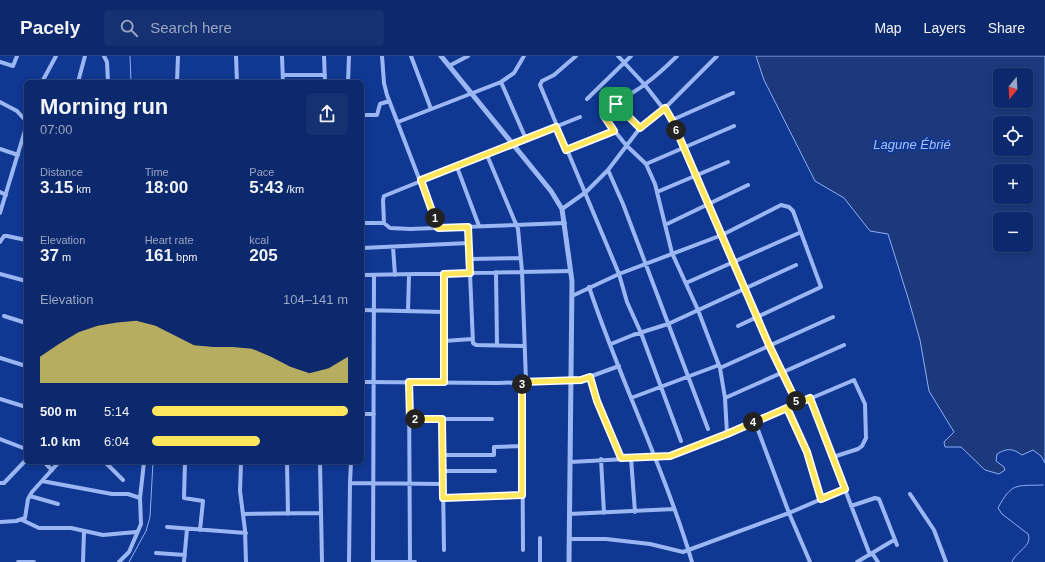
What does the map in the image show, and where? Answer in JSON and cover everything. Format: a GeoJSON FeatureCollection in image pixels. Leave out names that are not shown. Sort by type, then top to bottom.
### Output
{"type":"FeatureCollection","features":[{"type":"Feature","properties":{"kind":"street"},"geometry":{"type":"LineString","coordinates":[[0,62],[13,66],[17,56]]}},
{"type":"Feature","properties":{"kind":"street"},"geometry":{"type":"LineString","coordinates":[[43,80],[56,56]]}},
{"type":"Feature","properties":{"kind":"street"},"geometry":{"type":"LineString","coordinates":[[79,80],[85,56]]}},
{"type":"Feature","properties":{"kind":"street"},"geometry":{"type":"LineString","coordinates":[[104,56],[107,62],[108,80]]}},
{"type":"Feature","properties":{"kind":"street"},"geometry":{"type":"LineString","coordinates":[[177,80],[178,56]]}},
{"type":"Feature","properties":{"kind":"street"},"geometry":{"type":"LineString","coordinates":[[236,56],[237,80]]}},
{"type":"Feature","properties":{"kind":"street"},"geometry":{"type":"LineString","coordinates":[[282,56],[283,80]]}},
{"type":"Feature","properties":{"kind":"street"},"geometry":{"type":"LineString","coordinates":[[324,56],[325,80]]}},
{"type":"Feature","properties":{"kind":"street"},"geometry":{"type":"LineString","coordinates":[[348,80],[349,56]]}},
{"type":"Feature","properties":{"kind":"street"},"geometry":{"type":"LineString","coordinates":[[382,56],[384,83],[389,101],[398,122],[404,142],[421,180],[438,228]]}},
{"type":"Feature","properties":{"kind":"street"},"geometry":{"type":"LineString","coordinates":[[410,56],[431,109]]}},
{"type":"Feature","properties":{"kind":"street"},"geometry":{"type":"LineString","coordinates":[[441,56],[514,144],[551,191],[562,209],[571,270],[572,296],[569,562]]}},
{"type":"Feature","properties":{"kind":"street"},"geometry":{"type":"LineString","coordinates":[[448,66],[468,56]]}},
{"type":"Feature","properties":{"kind":"street"},"geometry":{"type":"LineString","coordinates":[[398,122],[501,82],[514,72],[524,56]]}},
{"type":"Feature","properties":{"kind":"street"},"geometry":{"type":"LineString","coordinates":[[576,56],[554,75],[540,83],[556,127],[586,192],[619,274],[627,302],[641,333],[681,441]]}},
{"type":"Feature","properties":{"kind":"street"},"geometry":{"type":"LineString","coordinates":[[618,56],[665,108],[672,120],[769,345],[797,403]]}},
{"type":"Feature","properties":{"kind":"street"},"geometry":{"type":"LineString","coordinates":[[587,98],[631,56]]}},
{"type":"Feature","properties":{"kind":"street"},"geometry":{"type":"LineString","coordinates":[[677,56],[645,85],[616,104],[604,116],[626,145],[646,164],[657,192],[672,253],[698,310],[720,366],[725,398],[727,434]]}},
{"type":"Feature","properties":{"kind":"street"},"geometry":{"type":"LineString","coordinates":[[562,209],[586,192],[608,170],[640,128],[665,108],[717,56]]}},
{"type":"Feature","properties":{"kind":"street"},"geometry":{"type":"LineString","coordinates":[[283,75],[325,75]]}},
{"type":"Feature","properties":{"kind":"street"},"geometry":{"type":"LineString","coordinates":[[501,82],[526,140]]}},
{"type":"Feature","properties":{"kind":"street"},"geometry":{"type":"LineString","coordinates":[[672,120],[733,93]]}},
{"type":"Feature","properties":{"kind":"street"},"geometry":{"type":"LineString","coordinates":[[364,114],[378,115],[380,104],[389,101]]}},
{"type":"Feature","properties":{"kind":"street"},"geometry":{"type":"LineString","coordinates":[[0,102],[18,111],[24,118]]}},
{"type":"Feature","properties":{"kind":"street"},"geometry":{"type":"LineString","coordinates":[[616,104],[640,128]]}},
{"type":"Feature","properties":{"kind":"street"},"geometry":{"type":"LineString","coordinates":[[384,223],[384,196],[580,117]]}},
{"type":"Feature","properties":{"kind":"street"},"geometry":{"type":"LineString","coordinates":[[646,164],[734,126]]}},
{"type":"Feature","properties":{"kind":"street"},"geometry":{"type":"LineString","coordinates":[[566,150],[614,131]]}},
{"type":"Feature","properties":{"kind":"street"},"geometry":{"type":"LineString","coordinates":[[0,213],[24,134]]}},
{"type":"Feature","properties":{"kind":"street"},"geometry":{"type":"LineString","coordinates":[[0,149],[18,155]]}},
{"type":"Feature","properties":{"kind":"street"},"geometry":{"type":"LineString","coordinates":[[487,155],[516,225],[521,258],[524,346],[521,446],[523,550]]}},
{"type":"Feature","properties":{"kind":"street"},"geometry":{"type":"LineString","coordinates":[[657,192],[728,162]]}},
{"type":"Feature","properties":{"kind":"street"},"geometry":{"type":"LineString","coordinates":[[457,167],[479,226]]}},
{"type":"Feature","properties":{"kind":"street"},"geometry":{"type":"LineString","coordinates":[[608,170],[708,429]]}},
{"type":"Feature","properties":{"kind":"street"},"geometry":{"type":"LineString","coordinates":[[665,225],[748,185]]}},
{"type":"Feature","properties":{"kind":"street"},"geometry":{"type":"LineString","coordinates":[[0,192],[6,196]]}},
{"type":"Feature","properties":{"kind":"street"},"geometry":{"type":"LineString","coordinates":[[572,296],[619,274],[722,235],[781,206],[789,207],[793,211],[820,287],[738,326]]}},
{"type":"Feature","properties":{"kind":"street"},"geometry":{"type":"LineString","coordinates":[[364,223],[384,223],[390,228],[397,229],[565,223]]}},
{"type":"Feature","properties":{"kind":"street"},"geometry":{"type":"LineString","coordinates":[[468,227],[473,343],[476,345],[524,346]]}},
{"type":"Feature","properties":{"kind":"street"},"geometry":{"type":"LineString","coordinates":[[686,282],[800,232]]}},
{"type":"Feature","properties":{"kind":"street"},"geometry":{"type":"LineString","coordinates":[[0,242],[4,236],[24,240]]}},
{"type":"Feature","properties":{"kind":"street"},"geometry":{"type":"LineString","coordinates":[[364,248],[469,244]]}},
{"type":"Feature","properties":{"kind":"street"},"geometry":{"type":"LineString","coordinates":[[393,247],[395,275]]}},
{"type":"Feature","properties":{"kind":"street"},"geometry":{"type":"LineString","coordinates":[[470,259],[521,258]]}},
{"type":"Feature","properties":{"kind":"street"},"geometry":{"type":"LineString","coordinates":[[611,344],[633,335],[668,324],[796,265]]}},
{"type":"Feature","properties":{"kind":"street"},"geometry":{"type":"LineString","coordinates":[[364,275],[571,270]]}},
{"type":"Feature","properties":{"kind":"street"},"geometry":{"type":"LineString","coordinates":[[496,272],[497,345]]}},
{"type":"Feature","properties":{"kind":"street"},"geometry":{"type":"LineString","coordinates":[[0,274],[24,281]]}},
{"type":"Feature","properties":{"kind":"street"},"geometry":{"type":"LineString","coordinates":[[444,274],[444,382]]}},
{"type":"Feature","properties":{"kind":"street"},"geometry":{"type":"LineString","coordinates":[[374,275],[373,562],[415,562]]}},
{"type":"Feature","properties":{"kind":"street"},"geometry":{"type":"LineString","coordinates":[[408,311],[409,275]]}},
{"type":"Feature","properties":{"kind":"street"},"geometry":{"type":"LineString","coordinates":[[589,287],[601,323],[611,344],[655,457],[692,562]]}},
{"type":"Feature","properties":{"kind":"street"},"geometry":{"type":"LineString","coordinates":[[364,310],[444,312]]}},
{"type":"Feature","properties":{"kind":"street"},"geometry":{"type":"LineString","coordinates":[[4,316],[24,322]]}},
{"type":"Feature","properties":{"kind":"street"},"geometry":{"type":"LineString","coordinates":[[631,398],[720,366],[833,317]]}},
{"type":"Feature","properties":{"kind":"street"},"geometry":{"type":"LineString","coordinates":[[444,341],[472,339]]}},
{"type":"Feature","properties":{"kind":"street"},"geometry":{"type":"LineString","coordinates":[[725,398],[844,345]]}},
{"type":"Feature","properties":{"kind":"street"},"geometry":{"type":"LineString","coordinates":[[0,358],[24,365]]}},
{"type":"Feature","properties":{"kind":"street"},"geometry":{"type":"LineString","coordinates":[[364,382],[524,382],[572,380],[590,377],[619,366]]}},
{"type":"Feature","properties":{"kind":"street"},"geometry":{"type":"LineString","coordinates":[[590,377],[597,401],[621,458]]}},
{"type":"Feature","properties":{"kind":"street"},"geometry":{"type":"LineString","coordinates":[[570,462],[670,456],[727,434],[852,380],[856,382],[862,393],[866,413],[864,443],[858,448],[833,457]]}},
{"type":"Feature","properties":{"kind":"street"},"geometry":{"type":"LineString","coordinates":[[409,382],[410,562]]}},
{"type":"Feature","properties":{"kind":"street"},"geometry":{"type":"LineString","coordinates":[[810,398],[871,554],[878,562]]}},
{"type":"Feature","properties":{"kind":"street"},"geometry":{"type":"LineString","coordinates":[[0,399],[24,406]]}},
{"type":"Feature","properties":{"kind":"street"},"geometry":{"type":"LineString","coordinates":[[787,408],[807,452],[821,499]]}},
{"type":"Feature","properties":{"kind":"street"},"geometry":{"type":"LineString","coordinates":[[364,414],[374,414]]}},
{"type":"Feature","properties":{"kind":"street"},"geometry":{"type":"LineString","coordinates":[[410,419],[492,419]]}},
{"type":"Feature","properties":{"kind":"street"},"geometry":{"type":"LineString","coordinates":[[442,419],[444,550]]}},
{"type":"Feature","properties":{"kind":"street"},"geometry":{"type":"LineString","coordinates":[[755,422],[789,513],[810,562]]}},
{"type":"Feature","properties":{"kind":"street"},"geometry":{"type":"LineString","coordinates":[[0,439],[24,447]]}},
{"type":"Feature","properties":{"kind":"street"},"geometry":{"type":"LineString","coordinates":[[442,455],[494,455],[494,447],[521,446]]}},
{"type":"Feature","properties":{"kind":"street"},"geometry":{"type":"LineString","coordinates":[[631,458],[635,512]]}},
{"type":"Feature","properties":{"kind":"street"},"geometry":{"type":"LineString","coordinates":[[601,459],[604,513]]}},
{"type":"Feature","properties":{"kind":"street"},"geometry":{"type":"LineString","coordinates":[[0,483],[4,483],[8,480],[24,462]]}},
{"type":"Feature","properties":{"kind":"street"},"geometry":{"type":"LineString","coordinates":[[46,464],[52,470]]}},
{"type":"Feature","properties":{"kind":"street"},"geometry":{"type":"LineString","coordinates":[[22,520],[26,515],[30,496],[57,464]]}},
{"type":"Feature","properties":{"kind":"street"},"geometry":{"type":"LineString","coordinates":[[107,464],[123,480]]}},
{"type":"Feature","properties":{"kind":"street"},"geometry":{"type":"LineString","coordinates":[[119,562],[129,552],[136,532],[141,524],[140,498],[144,464]]}},
{"type":"Feature","properties":{"kind":"street"},"geometry":{"type":"LineString","coordinates":[[184,464],[184,498],[203,501],[200,530]]}},
{"type":"Feature","properties":{"kind":"street"},"geometry":{"type":"LineString","coordinates":[[241,464],[240,491],[246,533],[246,562]]}},
{"type":"Feature","properties":{"kind":"street"},"geometry":{"type":"LineString","coordinates":[[287,464],[288,514]]}},
{"type":"Feature","properties":{"kind":"street"},"geometry":{"type":"LineString","coordinates":[[320,464],[322,562]]}},
{"type":"Feature","properties":{"kind":"street"},"geometry":{"type":"LineString","coordinates":[[349,562],[351,464]]}},
{"type":"Feature","properties":{"kind":"street"},"geometry":{"type":"LineString","coordinates":[[442,471],[495,471]]}},
{"type":"Feature","properties":{"kind":"street"},"geometry":{"type":"LineString","coordinates":[[42,481],[112,494],[128,494],[140,498]]}},
{"type":"Feature","properties":{"kind":"street"},"geometry":{"type":"LineString","coordinates":[[350,483],[443,484]]}},
{"type":"Feature","properties":{"kind":"street"},"geometry":{"type":"LineString","coordinates":[[569,539],[606,539],[650,544],[675,551],[689,551],[789,513],[845,489]]}},
{"type":"Feature","properties":{"kind":"street"},"geometry":{"type":"LineString","coordinates":[[910,494],[934,530],[946,562]]}},
{"type":"Feature","properties":{"kind":"street"},"geometry":{"type":"LineString","coordinates":[[443,498],[522,495]]}},
{"type":"Feature","properties":{"kind":"street"},"geometry":{"type":"LineString","coordinates":[[30,496],[58,504]]}},
{"type":"Feature","properties":{"kind":"street"},"geometry":{"type":"LineString","coordinates":[[852,506],[875,498],[879,499],[897,545]]}},
{"type":"Feature","properties":{"kind":"street"},"geometry":{"type":"LineString","coordinates":[[569,514],[674,509]]}},
{"type":"Feature","properties":{"kind":"street"},"geometry":{"type":"LineString","coordinates":[[243,514],[321,513]]}},
{"type":"Feature","properties":{"kind":"street"},"geometry":{"type":"LineString","coordinates":[[0,522],[22,520],[39,528],[71,528],[103,535],[136,532]]}},
{"type":"Feature","properties":{"kind":"street"},"geometry":{"type":"LineString","coordinates":[[168,527],[246,533]]}},
{"type":"Feature","properties":{"kind":"street"},"geometry":{"type":"LineString","coordinates":[[184,562],[187,529]]}},
{"type":"Feature","properties":{"kind":"street"},"geometry":{"type":"LineString","coordinates":[[83,562],[84,531]]}},
{"type":"Feature","properties":{"kind":"street"},"geometry":{"type":"LineString","coordinates":[[540,538],[540,562]]}},
{"type":"Feature","properties":{"kind":"street"},"geometry":{"type":"LineString","coordinates":[[857,562],[894,540]]}},
{"type":"Feature","properties":{"kind":"street"},"geometry":{"type":"LineString","coordinates":[[156,553],[185,555]]}},
{"type":"Feature","properties":{"kind":"street"},"geometry":{"type":"LineString","coordinates":[[18,562],[34,562]]}},
{"type":"Feature","properties":{"kind":"water","name":"Lagune Ébrié"},"geometry":{"type":"Polygon","coordinates":[[[756,56],[1045,56],[1045,463],[1041,456],[1033,450],[1022,455],[1012,450],[1007,450],[997,454],[996,461],[1004,467],[1005,470],[999,474],[985,470],[961,447],[945,447],[944,442],[954,432],[929,391],[920,340],[888,234],[870,231],[844,198],[815,181],[764,80],[756,56]]]}},
{"type":"Feature","properties":{"kind":"waterway"},"geometry":{"type":"LineString","coordinates":[[130,56],[131,80]]}},
{"type":"Feature","properties":{"kind":"waterway"},"geometry":{"type":"LineString","coordinates":[[129,562],[146,531],[150,517],[153,464]]}},
{"type":"Feature","properties":{"kind":"waterway"},"geometry":{"type":"LineString","coordinates":[[1012,562],[1028,542],[1028,534],[1002,514],[998,508],[1007,494],[1016,487],[1043,485]]}},
{"type":"Feature","properties":{"kind":"route"},"geometry":{"type":"LineString","coordinates":[[616,104],[604,116],[605,120],[614,131],[566,150],[556,127],[421,180],[438,228],[468,227],[470,273],[444,274],[444,382],[409,382],[410,419],[442,419],[443,498],[522,495],[522,382],[581,380],[590,377],[597,401],[621,458],[670,456],[727,434],[797,403],[810,398],[845,489],[821,499],[807,452],[787,408],[797,403],[769,345],[709,204],[695,176],[672,120],[665,108],[640,128],[616,104]]}}]}
